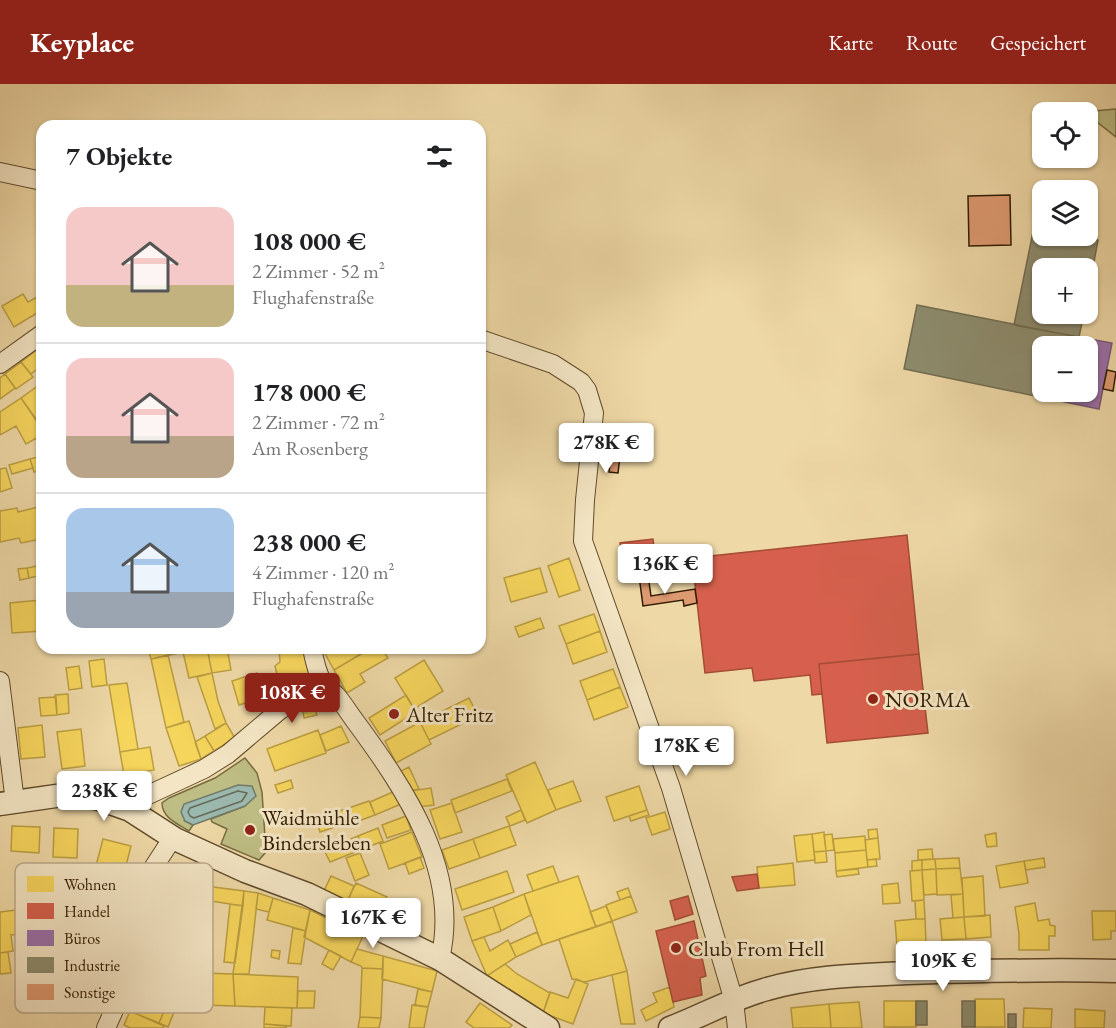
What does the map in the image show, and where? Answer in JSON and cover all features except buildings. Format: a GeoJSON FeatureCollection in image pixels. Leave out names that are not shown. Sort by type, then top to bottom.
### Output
{"type":"FeatureCollection","features":[{"type":"Feature","properties":{"kind":"street"},"geometry":{"type":"LineString","coordinates":[[0,172],[36,180]]}},
{"type":"Feature","properties":{"kind":"street"},"geometry":{"type":"LineString","coordinates":[[0,364],[36,338]]}},
{"type":"Feature","properties":{"kind":"street"},"geometry":{"type":"LineString","coordinates":[[486,341],[553,364],[584,386],[594,413],[583,541],[671,788],[734,1001],[737,1028]]}},
{"type":"Feature","properties":{"kind":"street"},"geometry":{"type":"LineString","coordinates":[[313,654],[323,684],[338,697],[377,751],[401,787],[421,824],[442,890],[445,938],[440,959]]}},
{"type":"Feature","properties":{"kind":"street"},"geometry":{"type":"LineString","coordinates":[[0,681],[7,803],[63,795],[96,798],[130,810],[175,839],[244,871],[307,894],[440,959],[548,1028]]}},
{"type":"Feature","properties":{"kind":"street"},"geometry":{"type":"LineString","coordinates":[[130,810],[146,796],[204,769],[228,754],[280,710],[323,684]]}},
{"type":"Feature","properties":{"kind":"street"},"geometry":{"type":"LineString","coordinates":[[156,863],[168,845],[175,839]]}},
{"type":"Feature","properties":{"kind":"street"},"geometry":{"type":"LineString","coordinates":[[670,1028],[767,988],[811,980],[858,976],[1053,970],[1116,971]]}},
{"type":"Feature","properties":{"kind":"street"},"geometry":{"type":"LineString","coordinates":[[106,1028],[113,1013]]}},
{"type":"Feature","properties":{"kind":"shaded area"},"geometry":{"type":"Polygon","coordinates":[[[1116,109],[1116,137],[1098,123],[1098,111],[1116,109]]]}},
{"type":"Feature","properties":{"kind":"shaded area"},"geometry":{"type":"Polygon","coordinates":[[[245,758],[257,773],[262,792],[266,852],[259,860],[221,844],[227,829],[212,822],[211,819],[245,806],[185,821],[193,825],[189,831],[171,820],[165,813],[162,803],[215,778],[245,758]]]}},
{"type":"Feature","properties":{"kind":"shaded area"},"geometry":{"type":"Polygon","coordinates":[[[110,780],[136,782],[143,787],[119,796],[107,792],[110,780]]]}},
{"type":"Feature","properties":{"kind":"water"},"geometry":{"type":"Polygon","coordinates":[[[238,785],[252,786],[256,796],[245,806],[193,825],[185,821],[181,812],[184,804],[238,785]]]}},
{"type":"Feature","properties":{"kind":"place","name":"NORMA"},"geometry":{"type":"Point","coordinates":[873,699]}},
{"type":"Feature","properties":{"kind":"place","name":"Alter Fritz"},"geometry":{"type":"Point","coordinates":[394,714]}},
{"type":"Feature","properties":{"kind":"place","name":"Waidmühle Bindersleben"},"geometry":{"type":"Point","coordinates":[250,830]}},
{"type":"Feature","properties":{"kind":"place","name":"Club From Hell"},"geometry":{"type":"Point","coordinates":[676,948]}}]}
